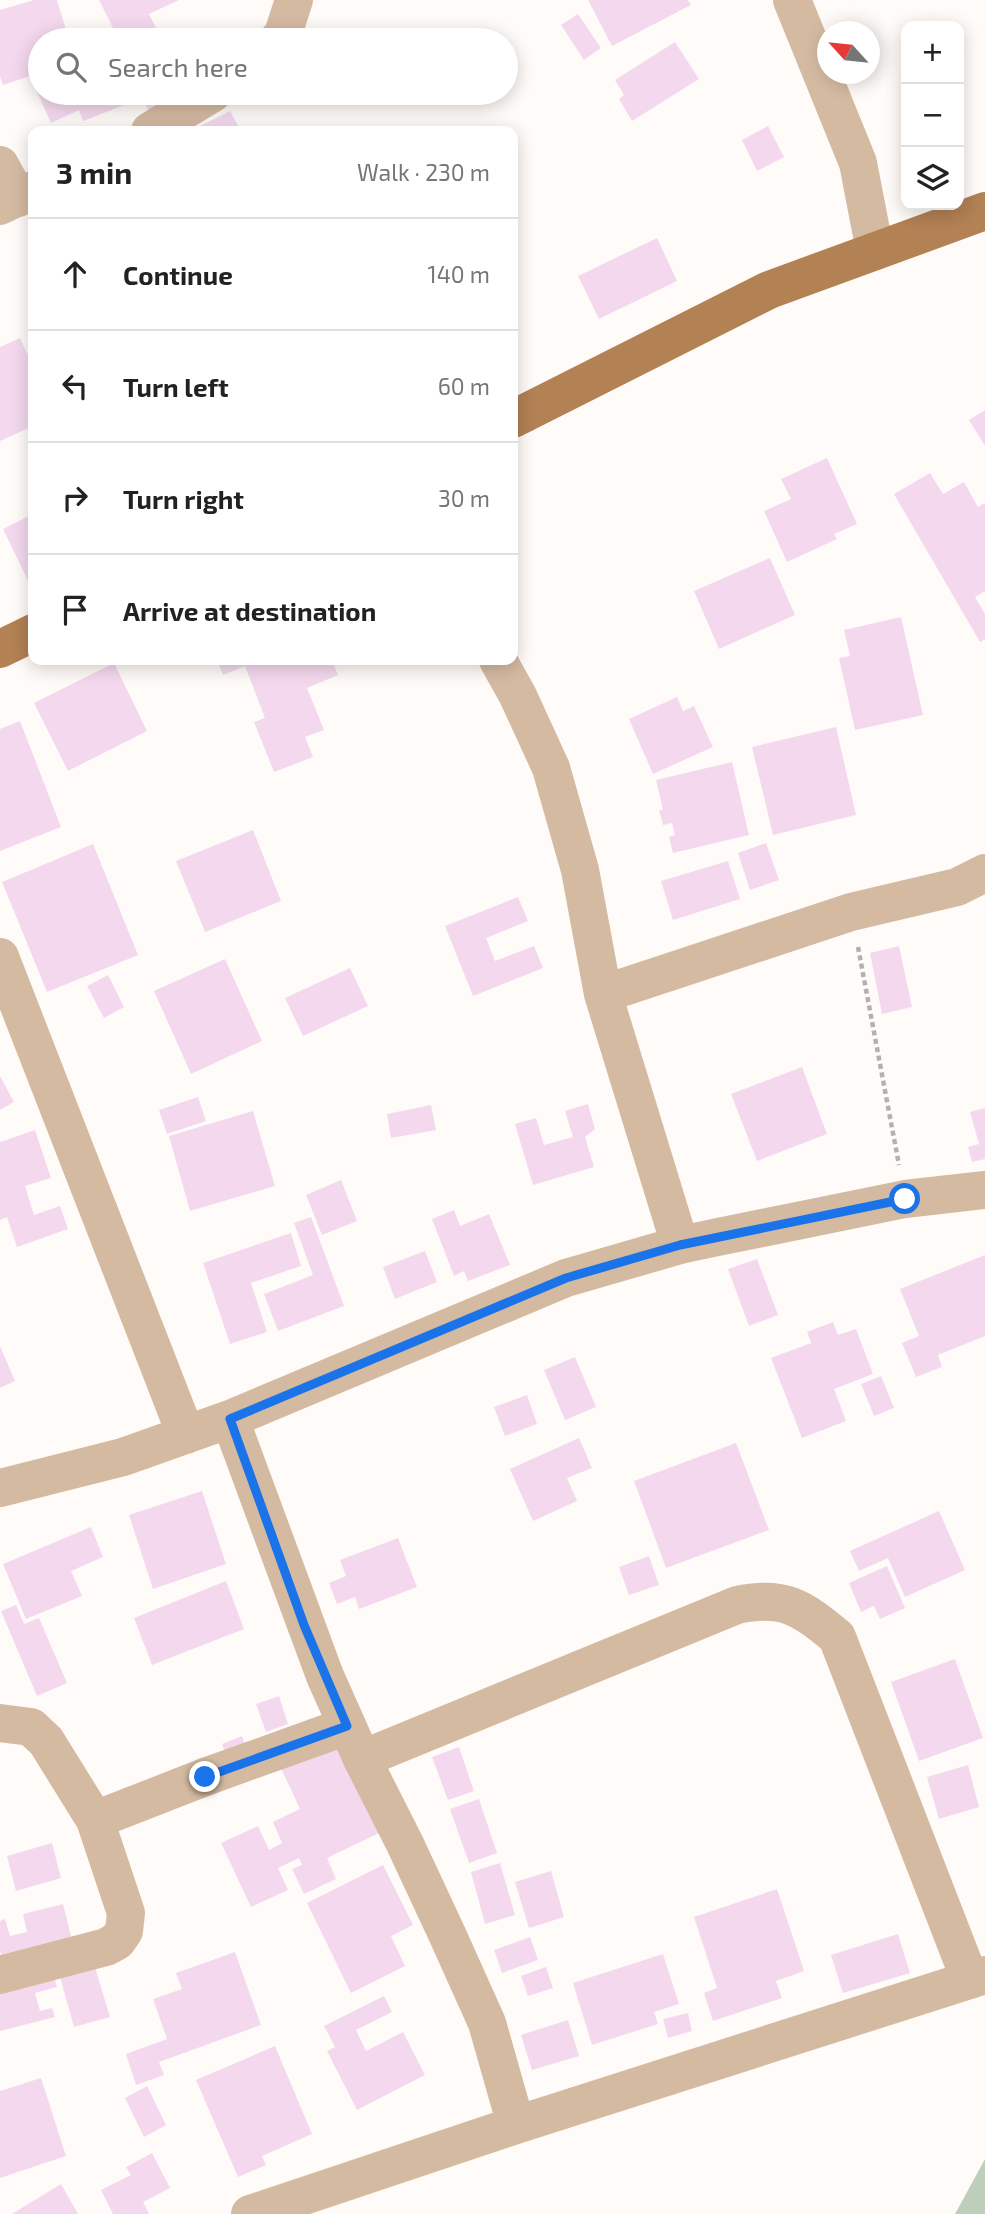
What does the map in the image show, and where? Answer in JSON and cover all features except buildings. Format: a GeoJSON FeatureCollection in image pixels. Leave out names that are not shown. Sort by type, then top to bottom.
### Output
{"type":"FeatureCollection","features":[{"type":"Feature","properties":{"kind":"main road"},"geometry":{"type":"LineString","coordinates":[[518,416],[769,290],[985,211]]}},
{"type":"Feature","properties":{"kind":"main road"},"geometry":{"type":"LineString","coordinates":[[0,649],[28,635]]}},
{"type":"Feature","properties":{"kind":"street"},"geometry":{"type":"LineString","coordinates":[[285,28],[295,0]]}},
{"type":"Feature","properties":{"kind":"street"},"geometry":{"type":"LineString","coordinates":[[792,0],[858,163],[876,251]]}},
{"type":"Feature","properties":{"kind":"street"},"geometry":{"type":"LineString","coordinates":[[158,126],[193,105]]}},
{"type":"Feature","properties":{"kind":"street"},"geometry":{"type":"LineString","coordinates":[[501,665],[551,768],[580,870],[603,994],[680,1245]]}},
{"type":"Feature","properties":{"kind":"street"},"geometry":{"type":"LineString","coordinates":[[603,994],[851,912],[957,887],[985,873]]}},
{"type":"Feature","properties":{"kind":"street"},"geometry":{"type":"LineString","coordinates":[[0,957],[186,1435]]}},
{"type":"Feature","properties":{"kind":"street"},"geometry":{"type":"LineString","coordinates":[[0,1488],[123,1457],[230,1419],[566,1278],[680,1245],[905,1199],[985,1190]]}},
{"type":"Feature","properties":{"kind":"street"},"geometry":{"type":"LineString","coordinates":[[230,1419],[304,1625],[354,1743],[405,1844],[487,2023],[516,2125]]}},
{"type":"Feature","properties":{"kind":"street"},"geometry":{"type":"LineString","coordinates":[[95,1820],[205,1777],[354,1743],[737,1605],[761,1600],[786,1603],[816,1620],[837,1637],[978,1977],[516,2125],[250,2214]]}},
{"type":"Feature","properties":{"kind":"street"},"geometry":{"type":"LineString","coordinates":[[0,1723],[32,1727],[46,1741],[95,1820],[126,1913],[124,1931],[117,1941],[106,1947],[0,1975]]}},
{"type":"Feature","properties":{"kind":"path"},"geometry":{"type":"LineString","coordinates":[[851,912],[905,1199]]}},
{"type":"Feature","properties":{"kind":"green space"},"geometry":{"type":"Polygon","coordinates":[[[985,2159],[985,2214],[955,2214],[985,2159]]]}},
{"type":"Feature","properties":{"kind":"route"},"geometry":{"type":"LineString","coordinates":[[205,1777],[347,1726],[304,1625],[230,1419],[566,1278],[680,1245],[905,1199]]}}]}
